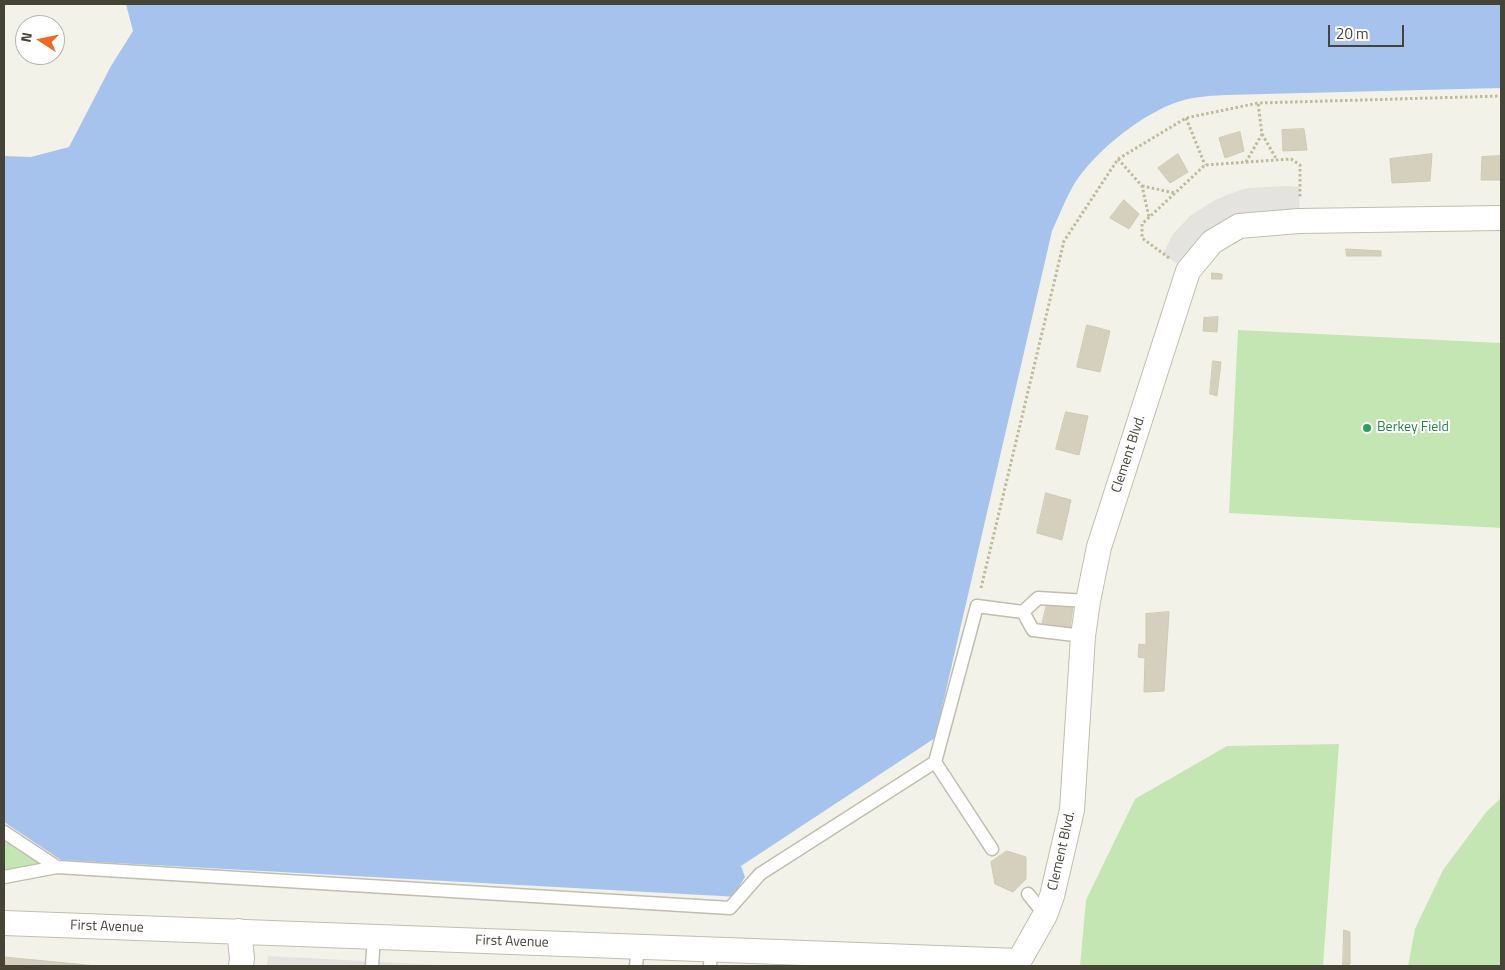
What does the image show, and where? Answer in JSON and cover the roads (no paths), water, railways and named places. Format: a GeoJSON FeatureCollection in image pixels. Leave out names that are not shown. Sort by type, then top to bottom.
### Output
{"type":"FeatureCollection","features":[{"type":"Feature","properties":{"kind":"street","name":"Clement Blvd."},"geometry":{"type":"LineString","coordinates":[[1020,964],[1045,915],[1052,896],[1072,810],[1083,636],[1088,601],[1100,547],[1188,271],[1212,242],[1239,226],[1299,221],[1501,218]]}},
{"type":"Feature","properties":{"kind":"street","name":"First Avenue"},"geometry":{"type":"LineString","coordinates":[[4,923],[374,936],[637,956],[1020,964]]}},
{"type":"Feature","properties":{"kind":"street"},"geometry":{"type":"LineString","coordinates":[[239,932],[241,966]]}},
{"type":"Feature","properties":{"kind":"lane"},"geometry":{"type":"LineString","coordinates":[[1023,612],[1038,598],[1088,601]]}},
{"type":"Feature","properties":{"kind":"lane"},"geometry":{"type":"LineString","coordinates":[[4,877],[57,867],[730,908],[760,874],[935,762],[977,606],[1023,612]]}},
{"type":"Feature","properties":{"kind":"lane"},"geometry":{"type":"LineString","coordinates":[[1023,612],[1034,630],[1083,636]]}},
{"type":"Feature","properties":{"kind":"lane"},"geometry":{"type":"LineString","coordinates":[[935,762],[992,849]]}},
{"type":"Feature","properties":{"kind":"lane"},"geometry":{"type":"LineString","coordinates":[[4,832],[57,867]]}},
{"type":"Feature","properties":{"kind":"lane"},"geometry":{"type":"LineString","coordinates":[[1028,894],[1045,915]]}},
{"type":"Feature","properties":{"kind":"lane"},"geometry":{"type":"LineString","coordinates":[[372,966],[374,936]]}},
{"type":"Feature","properties":{"kind":"water"},"geometry":{"type":"Polygon","coordinates":[[[126,4],[1501,4],[1501,88],[1225,95],[1191,98],[1172,104],[1145,118],[1117,138],[1092,161],[1073,186],[1052,231],[935,738],[741,866],[745,877],[740,885],[739,897],[61,860],[4,822],[4,156],[31,157],[69,147],[111,66],[133,31],[126,4]]]}},
{"type":"Feature","properties":{"kind":"place","name":"Berkey Field"},"geometry":{"type":"Point","coordinates":[1367,428]}}]}
